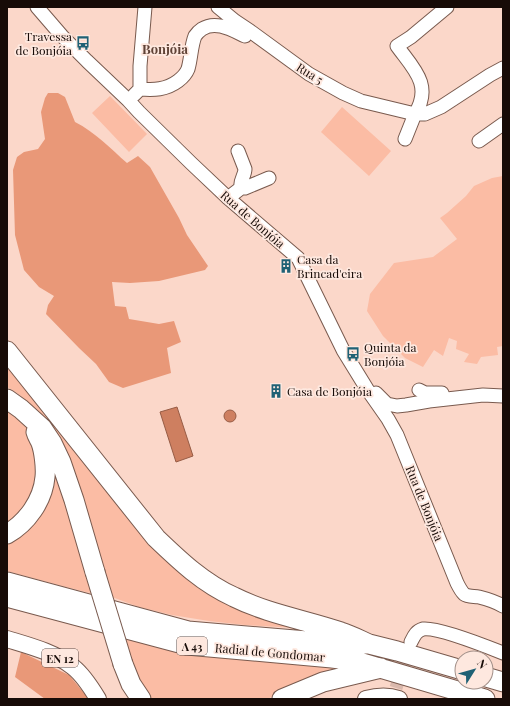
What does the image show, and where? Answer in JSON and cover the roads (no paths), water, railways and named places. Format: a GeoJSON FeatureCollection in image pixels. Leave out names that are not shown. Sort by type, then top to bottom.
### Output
{"type":"FeatureCollection","features":[{"type":"Feature","properties":{"kind":"highway"},"geometry":{"type":"LineString","coordinates":[[7,350],[156,538],[184,565],[208,583],[234,597],[261,608],[342,632],[370,644]]}},
{"type":"Feature","properties":{"kind":"highway"},"geometry":{"type":"LineString","coordinates":[[7,534],[20,525],[35,506],[43,491],[46,476],[42,444],[35,431],[14,404]]}},
{"type":"Feature","properties":{"kind":"highway"},"geometry":{"type":"LineString","coordinates":[[14,404],[42,428],[52,443],[61,462],[74,500],[123,664],[131,684],[141,699]]}},
{"type":"Feature","properties":{"kind":"highway","name":"Radial de Gondomar"},"geometry":{"type":"LineString","coordinates":[[7,582],[188,631],[331,643],[370,644],[454,668]]}},
{"type":"Feature","properties":{"kind":"highway","name":"Radial de Gondomar"},"geometry":{"type":"LineString","coordinates":[[7,597],[186,645],[338,658],[356,661],[485,699]]}},
{"type":"Feature","properties":{"kind":"highway"},"geometry":{"type":"LineString","coordinates":[[282,699],[323,682],[381,668]]}},
{"type":"Feature","properties":{"kind":"main road","name":"EN 12"},"geometry":{"type":"LineString","coordinates":[[7,639],[54,655],[74,668],[91,687],[98,699]]}},
{"type":"Feature","properties":{"kind":"main road"},"geometry":{"type":"LineString","coordinates":[[366,699],[378,696],[396,695]]}},
{"type":"Feature","properties":{"kind":"street","name":"Rua de Bonjóia"},"geometry":{"type":"LineString","coordinates":[[37,7],[86,61],[128,100],[181,154],[228,198],[298,258],[343,350],[367,389],[388,418],[397,435],[457,583],[464,594],[488,600],[503,606]]}},
{"type":"Feature","properties":{"kind":"street"},"geometry":{"type":"LineString","coordinates":[[140,89],[144,7]]}},
{"type":"Feature","properties":{"kind":"street","name":"Rua 5"},"geometry":{"type":"LineString","coordinates":[[218,7],[309,74],[361,101],[415,114]]}},
{"type":"Feature","properties":{"kind":"street"},"geometry":{"type":"LineString","coordinates":[[405,139],[415,114],[420,106],[423,95],[422,84],[416,72],[397,46],[411,37],[447,7]]}},
{"type":"Feature","properties":{"kind":"street"},"geometry":{"type":"LineString","coordinates":[[128,100],[140,89],[163,89],[181,79],[188,69],[195,36],[199,31],[208,26],[221,26],[230,29],[276,50]]}},
{"type":"Feature","properties":{"kind":"street"},"geometry":{"type":"LineString","coordinates":[[415,114],[425,114],[441,107],[503,68]]}},
{"type":"Feature","properties":{"kind":"street"},"geometry":{"type":"LineString","coordinates":[[479,141],[503,124]]}},
{"type":"Feature","properties":{"kind":"street"},"geometry":{"type":"LineString","coordinates":[[238,151],[245,169],[240,184],[241,188]]}},
{"type":"Feature","properties":{"kind":"street"},"geometry":{"type":"LineString","coordinates":[[228,198],[241,188],[246,188],[269,178]]}},
{"type":"Feature","properties":{"kind":"street"},"geometry":{"type":"LineString","coordinates":[[367,389],[373,391],[387,404],[397,406],[483,395],[503,396]]}},
{"type":"Feature","properties":{"kind":"street"},"geometry":{"type":"LineString","coordinates":[[419,390],[425,393],[440,393],[465,397]]}},
{"type":"Feature","properties":{"kind":"street"},"geometry":{"type":"LineString","coordinates":[[411,642],[418,631],[429,629],[444,632],[503,653]]}},
{"type":"Feature","properties":{"kind":"tunnel"},"geometry":{"type":"LineString","coordinates":[[396,688],[409,647]]}},
{"type":"Feature","properties":{"kind":"place","name":"Travessa de Bonjóia"},"geometry":{"type":"Point","coordinates":[83,43]}},
{"type":"Feature","properties":{"kind":"place","name":"Casa da Brincad'eira"},"geometry":{"type":"Point","coordinates":[286,266]}},
{"type":"Feature","properties":{"kind":"place","name":"Quinta da Bonjóia"},"geometry":{"type":"Point","coordinates":[353,354]}},
{"type":"Feature","properties":{"kind":"place","name":"Casa de Bonjóia"},"geometry":{"type":"Point","coordinates":[276,391]}},
{"type":"Feature","properties":{"kind":"district","name":"Bonjóia"},"geometry":{"type":"Point","coordinates":[165,48]}}]}
